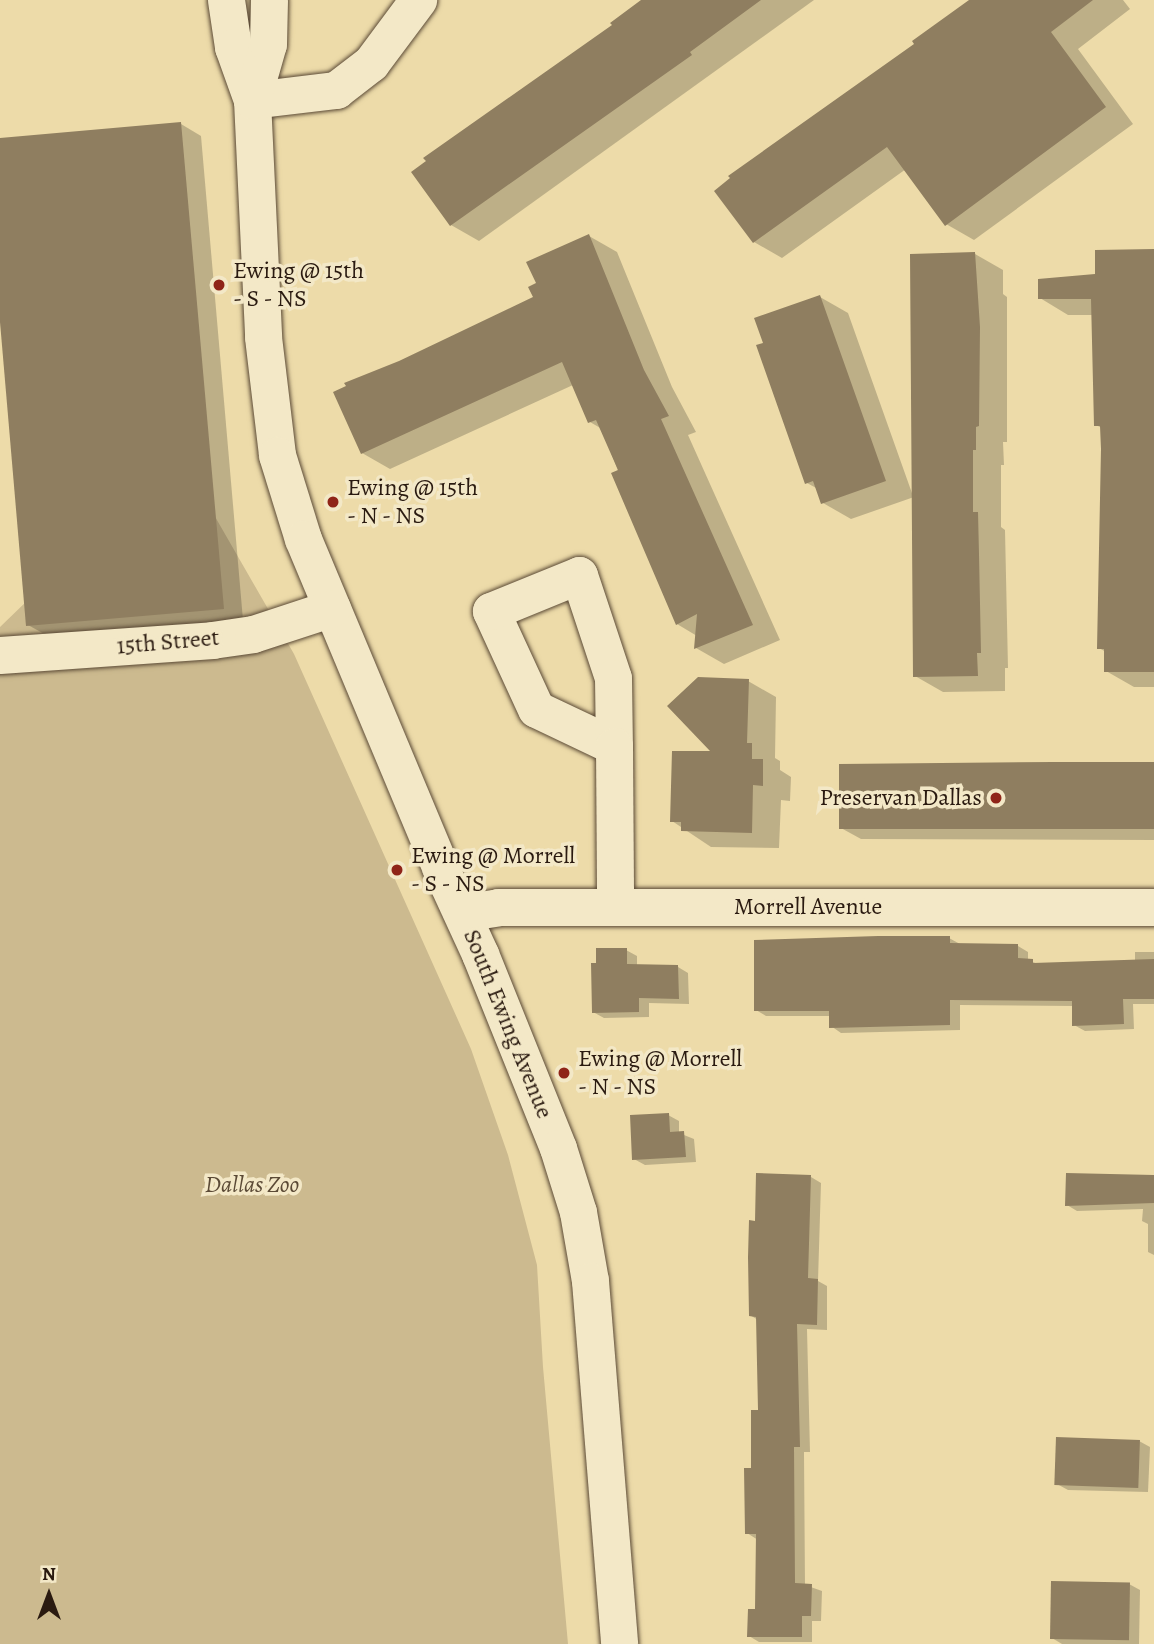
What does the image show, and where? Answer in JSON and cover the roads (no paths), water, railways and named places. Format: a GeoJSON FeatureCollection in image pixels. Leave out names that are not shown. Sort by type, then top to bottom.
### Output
{"type":"FeatureCollection","features":[{"type":"Feature","properties":{"kind":"street","name":"South Ewing Avenue"},"geometry":{"type":"LineString","coordinates":[[226,0],[233,47],[252,100],[263,337],[277,455],[303,539],[440,867],[462,913],[558,1148],[578,1212],[590,1281],[620,1644]]}},
{"type":"Feature","properties":{"kind":"street","name":"South Ewing Avenue"},"geometry":{"type":"LineString","coordinates":[[252,100],[268,44],[269,0]]}},
{"type":"Feature","properties":{"kind":"street"},"geometry":{"type":"LineString","coordinates":[[252,100],[336,90],[371,63],[418,0]]}},
{"type":"Feature","properties":{"kind":"street"},"geometry":{"type":"LineString","coordinates":[[614,746],[536,709],[491,611],[579,575],[612,678],[614,746],[615,906]]}},
{"type":"Feature","properties":{"kind":"street","name":"15th Street"},"geometry":{"type":"LineString","coordinates":[[0,655],[212,640],[253,634],[332,608]]}},
{"type":"Feature","properties":{"kind":"street","name":"Morrell Avenue"},"geometry":{"type":"LineString","coordinates":[[462,913],[498,907],[1154,906]]}},
{"type":"Feature","properties":{"kind":"place","name":"Ewing @ 15th - S - NS"},"geometry":{"type":"Point","coordinates":[219,285]}},
{"type":"Feature","properties":{"kind":"place","name":"Ewing @ 15th - N - NS"},"geometry":{"type":"Point","coordinates":[333,502]}},
{"type":"Feature","properties":{"kind":"place","name":"Preservan Dallas"},"geometry":{"type":"Point","coordinates":[996,798]}},
{"type":"Feature","properties":{"kind":"place","name":"Ewing @ Morrell - S - NS"},"geometry":{"type":"Point","coordinates":[397,870]}},
{"type":"Feature","properties":{"kind":"place","name":"Ewing @ Morrell - N - NS"},"geometry":{"type":"Point","coordinates":[564,1073]}},
{"type":"Feature","properties":{"kind":"park label","name":"Dallas Zoo"},"geometry":{"type":"Point","coordinates":[252,1185]}}]}
